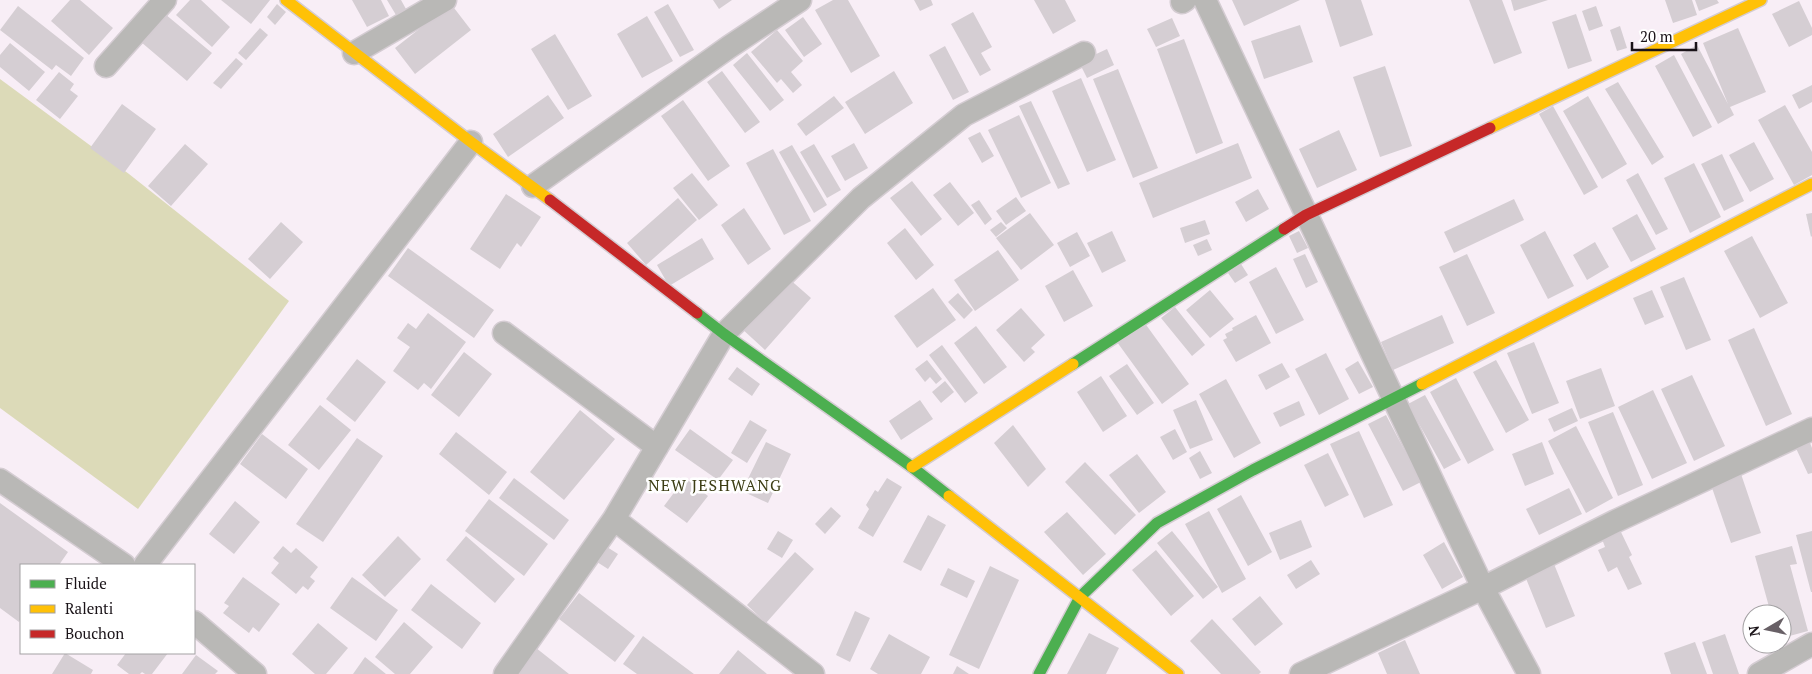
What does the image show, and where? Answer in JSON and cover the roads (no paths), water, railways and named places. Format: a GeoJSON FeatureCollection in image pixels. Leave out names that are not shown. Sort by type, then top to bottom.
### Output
{"type":"FeatureCollection","features":[{"type":"Feature","properties":{"kind":"street"},"geometry":{"type":"LineString","coordinates":[[106,66],[165,0]]}},
{"type":"Feature","properties":{"kind":"street"},"geometry":{"type":"LineString","coordinates":[[286,0],[471,142],[533,186],[724,334],[912,467],[1178,674]]}},
{"type":"Feature","properties":{"kind":"street"},"geometry":{"type":"LineString","coordinates":[[354,53],[445,0]]}},
{"type":"Feature","properties":{"kind":"street"},"geometry":{"type":"LineString","coordinates":[[533,186],[800,0]]}},
{"type":"Feature","properties":{"kind":"street"},"geometry":{"type":"LineString","coordinates":[[1205,0],[1483,588],[1529,674]]}},
{"type":"Feature","properties":{"kind":"street"},"geometry":{"type":"LineString","coordinates":[[912,467],[1306,215],[1761,0]]}},
{"type":"Feature","properties":{"kind":"street"},"geometry":{"type":"LineString","coordinates":[[505,674],[614,520],[724,334],[861,198],[964,115],[1084,53]]}},
{"type":"Feature","properties":{"kind":"street"},"geometry":{"type":"LineString","coordinates":[[146,564],[471,142]]}},
{"type":"Feature","properties":{"kind":"street"},"geometry":{"type":"LineString","coordinates":[[1040,674],[1080,597],[1158,523],[1253,470],[1812,184]]}},
{"type":"Feature","properties":{"kind":"street"},"geometry":{"type":"LineString","coordinates":[[504,333],[657,447]]}},
{"type":"Feature","properties":{"kind":"street"},"geometry":{"type":"LineString","coordinates":[[1301,674],[1483,588],[1616,521],[1812,429]]}},
{"type":"Feature","properties":{"kind":"street"},"geometry":{"type":"LineString","coordinates":[[0,480],[123,564]]}},
{"type":"Feature","properties":{"kind":"street"},"geometry":{"type":"LineString","coordinates":[[614,520],[813,674]]}},
{"type":"Feature","properties":{"kind":"street"},"geometry":{"type":"LineString","coordinates":[[195,623],[255,674]]}},
{"type":"Feature","properties":{"kind":"street"},"geometry":{"type":"LineString","coordinates":[[1759,674],[1812,644]]}},
{"type":"Feature","properties":{"kind":"district","name":"NEW JESHWANG"},"geometry":{"type":"Point","coordinates":[715,485]}}]}
